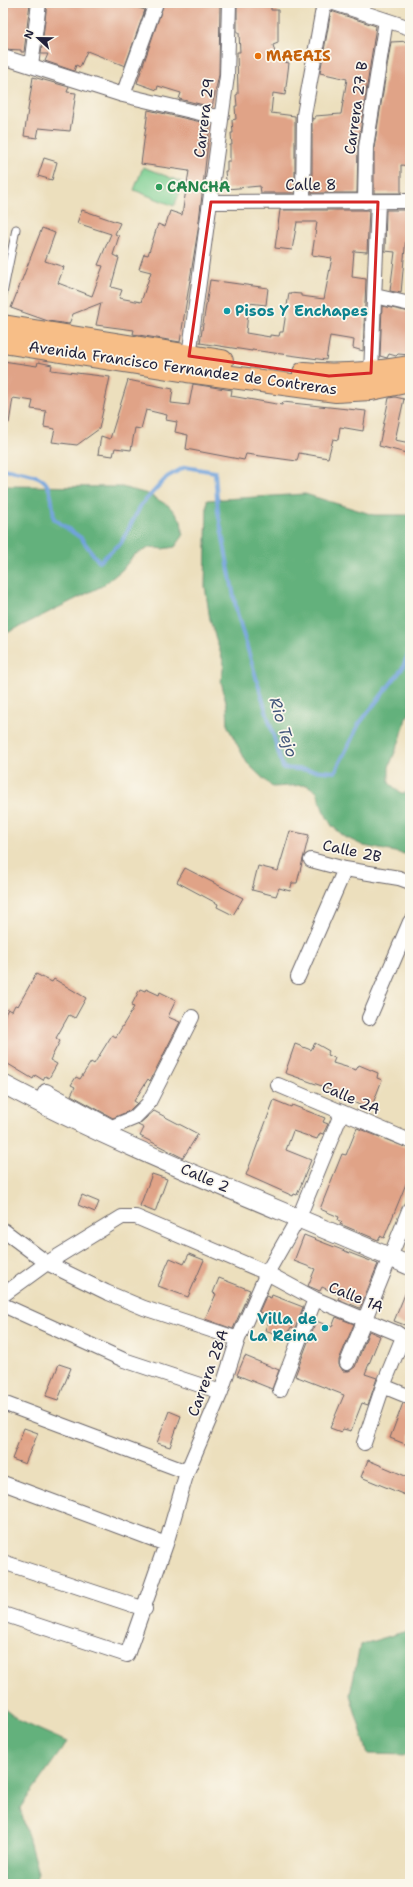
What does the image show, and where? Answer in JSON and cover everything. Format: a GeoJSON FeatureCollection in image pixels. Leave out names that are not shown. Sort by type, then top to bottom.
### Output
{"type":"FeatureCollection","features":[{"type":"Feature","properties":{"kind":"main road","name":"Avenida Francisco Fernandez de Contreras"},"geometry":{"type":"LineString","coordinates":[[3,326],[287,372],[329,376],[371,373],[410,367]]}},
{"type":"Feature","properties":{"kind":"main road","name":"Avenida Francisco Fernandez de Contreras"},"geometry":{"type":"LineString","coordinates":[[3,342],[187,371],[336,391],[371,389],[410,381]]}},
{"type":"Feature","properties":{"kind":"street"},"geometry":{"type":"LineString","coordinates":[[31,66],[39,3]]}},
{"type":"Feature","properties":{"kind":"street","name":"Carrera 29"},"geometry":{"type":"LineString","coordinates":[[189,356],[227,76],[228,3]]}},
{"type":"Feature","properties":{"kind":"street"},"geometry":{"type":"LineString","coordinates":[[304,202],[304,115],[324,3]]}},
{"type":"Feature","properties":{"kind":"street"},"geometry":{"type":"LineString","coordinates":[[334,3],[410,28]]}},
{"type":"Feature","properties":{"kind":"street"},"geometry":{"type":"LineString","coordinates":[[123,95],[152,4]]}},
{"type":"Feature","properties":{"kind":"street","name":"Carrera 27 B"},"geometry":{"type":"LineString","coordinates":[[371,373],[375,296],[372,202],[366,147],[386,20]]}},
{"type":"Feature","properties":{"kind":"street"},"geometry":{"type":"LineString","coordinates":[[3,58],[123,95],[221,118]]}},
{"type":"Feature","properties":{"kind":"street","name":"Calle 8"},"geometry":{"type":"LineString","coordinates":[[211,202],[410,201]]}},
{"type":"Feature","properties":{"kind":"street"},"geometry":{"type":"LineString","coordinates":[[375,296],[410,304]]}},
{"type":"Feature","properties":{"kind":"street","name":"Calle 2B"},"geometry":{"type":"LineString","coordinates":[[311,860],[345,870],[399,878],[410,882]]}},
{"type":"Feature","properties":{"kind":"street"},"geometry":{"type":"LineString","coordinates":[[298,977],[345,870]]}},
{"type":"Feature","properties":{"kind":"street"},"geometry":{"type":"LineString","coordinates":[[369,1018],[410,922]]}},
{"type":"Feature","properties":{"kind":"street"},"geometry":{"type":"LineString","coordinates":[[49,1104],[112,1127],[134,1118],[148,1104],[192,1017]]}},
{"type":"Feature","properties":{"kind":"street","name":"Calle 2"},"geometry":{"type":"LineString","coordinates":[[3,1084],[49,1104],[157,1158],[299,1217],[410,1266]]}},
{"type":"Feature","properties":{"kind":"street","name":"Calle 2A"},"geometry":{"type":"LineString","coordinates":[[278,1085],[410,1141]]}},
{"type":"Feature","properties":{"kind":"street","name":"Carrera 28A"},"geometry":{"type":"LineString","coordinates":[[3,1614],[128,1655],[166,1544],[187,1472],[221,1392],[238,1339],[267,1273],[299,1217],[342,1112]]}},
{"type":"Feature","properties":{"kind":"street"},"geometry":{"type":"LineString","coordinates":[[347,1363],[410,1208]]}},
{"type":"Feature","properties":{"kind":"street","name":"Calle 1A"},"geometry":{"type":"LineString","coordinates":[[47,1263],[122,1217],[136,1217],[267,1273],[315,1299],[403,1336],[383,1386]]}},
{"type":"Feature","properties":{"kind":"street"},"geometry":{"type":"LineString","coordinates":[[3,1230],[47,1263],[106,1292],[144,1308],[238,1339]]}},
{"type":"Feature","properties":{"kind":"street"},"geometry":{"type":"LineString","coordinates":[[3,1295],[47,1263]]}},
{"type":"Feature","properties":{"kind":"street"},"geometry":{"type":"LineString","coordinates":[[280,1390],[315,1299]]}},
{"type":"Feature","properties":{"kind":"street"},"geometry":{"type":"LineString","coordinates":[[3,1305],[124,1360],[221,1392]]}},
{"type":"Feature","properties":{"kind":"street"},"geometry":{"type":"LineString","coordinates":[[364,1443],[383,1386],[410,1397]]}},
{"type":"Feature","properties":{"kind":"street"},"geometry":{"type":"LineString","coordinates":[[3,1403],[187,1472]]}},
{"type":"Feature","properties":{"kind":"street"},"geometry":{"type":"LineString","coordinates":[[3,1483],[166,1544]]}},
{"type":"Feature","properties":{"kind":"street"},"geometry":{"type":"LineString","coordinates":[[3,1562],[145,1608]]}},
{"type":"Feature","properties":{"kind":"lane"},"geometry":{"type":"LineString","coordinates":[[3,294],[16,229]]}},
{"type":"Feature","properties":{"kind":"highlighted area"},"geometry":{"type":"Polygon","coordinates":[[[211,202],[378,202],[371,373],[329,376],[189,356],[211,202]]]}},
{"type":"Feature","properties":{"kind":"green space","name":"CANCHA"},"geometry":{"type":"Polygon","coordinates":[[[143,167],[184,183],[174,206],[134,190],[143,167]]]}},
{"type":"Feature","properties":{"kind":"green space"},"geometry":{"type":"Polygon","coordinates":[[[3,486],[122,487],[148,494],[169,506],[181,520],[183,536],[175,547],[162,549],[151,547],[134,555],[122,570],[102,586],[3,635],[3,486]]]}},
{"type":"Feature","properties":{"kind":"green space"},"geometry":{"type":"Polygon","coordinates":[[[305,494],[374,515],[410,515],[410,713],[406,718],[401,737],[389,767],[389,783],[401,793],[410,793],[410,855],[364,846],[345,837],[332,826],[323,810],[317,792],[307,785],[272,787],[247,763],[228,727],[227,706],[221,681],[224,664],[210,620],[205,586],[207,500],[305,494]]]}},
{"type":"Feature","properties":{"kind":"green space"},"geometry":{"type":"Polygon","coordinates":[[[410,1630],[410,1755],[368,1754],[350,1695],[360,1645],[410,1630]]]}},
{"type":"Feature","properties":{"kind":"green space"},"geometry":{"type":"Polygon","coordinates":[[[3,1708],[20,1721],[67,1742],[20,1808],[38,1873],[35,1884],[3,1884],[3,1708]]]}},
{"type":"Feature","properties":{"kind":"building"},"geometry":{"type":"Polygon","coordinates":[[[4,3],[30,3],[24,52],[21,52],[21,50],[3,49],[4,3]]]}},
{"type":"Feature","properties":{"kind":"building"},"geometry":{"type":"Polygon","coordinates":[[[47,3],[134,3],[133,6],[145,10],[125,66],[87,51],[80,67],[76,65],[74,71],[45,61],[48,54],[41,54],[47,3]]]}},
{"type":"Feature","properties":{"kind":"building"},"geometry":{"type":"Polygon","coordinates":[[[164,3],[220,3],[219,75],[212,107],[179,99],[181,93],[158,86],[157,90],[137,83],[164,3]]]}},
{"type":"Feature","properties":{"kind":"building"},"geometry":{"type":"Polygon","coordinates":[[[237,3],[271,3],[271,10],[278,10],[278,43],[273,45],[277,60],[289,63],[285,95],[273,93],[271,113],[295,116],[295,193],[261,193],[260,186],[227,189],[225,171],[227,171],[227,161],[230,161],[230,145],[232,145],[231,133],[233,133],[232,120],[236,119],[235,106],[237,106],[236,95],[238,94],[237,52],[240,52],[239,33],[237,33],[237,3]]]}},
{"type":"Feature","properties":{"kind":"building"},"geometry":{"type":"Polygon","coordinates":[[[331,11],[376,26],[358,146],[357,193],[312,193],[312,118],[315,119],[315,116],[341,114],[347,79],[320,73],[331,11]]]}},
{"type":"Feature","properties":{"kind":"building"},"geometry":{"type":"Polygon","coordinates":[[[410,41],[410,166],[401,165],[401,193],[374,193],[374,148],[391,42],[410,41]]]}},
{"type":"Feature","properties":{"kind":"building"},"geometry":{"type":"Polygon","coordinates":[[[33,77],[69,87],[67,92],[76,93],[70,131],[39,128],[37,138],[24,136],[33,77]]]}},
{"type":"Feature","properties":{"kind":"building"},"geometry":{"type":"Polygon","coordinates":[[[148,110],[210,124],[198,230],[180,342],[133,334],[134,330],[96,325],[101,303],[73,314],[69,324],[48,321],[11,308],[42,228],[55,233],[45,261],[64,267],[58,283],[92,296],[103,266],[98,265],[111,234],[77,223],[82,210],[120,223],[115,234],[119,236],[113,255],[119,258],[111,287],[122,290],[119,298],[141,302],[151,272],[139,269],[144,254],[148,255],[158,224],[165,227],[170,211],[182,215],[189,171],[141,164],[148,110]]]}},
{"type":"Feature","properties":{"kind":"building"},"geometry":{"type":"Polygon","coordinates":[[[44,158],[57,162],[52,180],[38,176],[44,158]]]}},
{"type":"Feature","properties":{"kind":"building"},"geometry":{"type":"Polygon","coordinates":[[[280,210],[369,210],[367,252],[354,251],[352,277],[366,279],[363,351],[353,348],[354,340],[330,336],[326,360],[200,343],[210,280],[268,288],[266,305],[249,303],[246,333],[270,337],[270,335],[279,336],[280,332],[283,332],[289,293],[324,299],[332,258],[312,255],[317,222],[297,222],[292,250],[275,248],[280,210]]]}},
{"type":"Feature","properties":{"kind":"building"},"geometry":{"type":"Polygon","coordinates":[[[386,210],[410,210],[410,225],[407,225],[401,293],[390,291],[395,252],[385,251],[386,210]]]}},
{"type":"Feature","properties":{"kind":"building"},"geometry":{"type":"Polygon","coordinates":[[[382,306],[410,312],[410,355],[398,354],[396,356],[389,354],[387,358],[380,356],[382,306]]]}},
{"type":"Feature","properties":{"kind":"building"},"geometry":{"type":"Polygon","coordinates":[[[3,361],[37,366],[38,362],[52,365],[51,370],[110,377],[99,429],[77,445],[52,442],[55,429],[44,427],[46,411],[31,409],[33,401],[13,398],[9,423],[3,423],[3,361]]]}},
{"type":"Feature","properties":{"kind":"building"},"geometry":{"type":"Polygon","coordinates":[[[128,380],[173,389],[171,403],[189,405],[193,384],[232,390],[231,396],[282,405],[283,402],[366,411],[363,431],[340,427],[338,440],[333,439],[328,458],[299,453],[297,461],[246,454],[244,460],[186,449],[188,435],[175,432],[177,422],[166,420],[167,415],[146,410],[141,429],[135,428],[131,450],[115,448],[113,456],[98,454],[101,436],[110,439],[128,380]]]}},
{"type":"Feature","properties":{"kind":"building"},"geometry":{"type":"Polygon","coordinates":[[[395,397],[404,399],[395,440],[410,443],[410,454],[379,446],[389,398],[395,397]]]}},
{"type":"Feature","properties":{"kind":"building"},"geometry":{"type":"Polygon","coordinates":[[[290,831],[309,835],[297,883],[292,883],[290,891],[279,888],[276,896],[252,890],[258,866],[278,871],[290,831]]]}},
{"type":"Feature","properties":{"kind":"building"},"geometry":{"type":"Polygon","coordinates":[[[185,868],[243,898],[233,915],[217,907],[218,904],[177,882],[185,868]]]}},
{"type":"Feature","properties":{"kind":"building"},"geometry":{"type":"Polygon","coordinates":[[[36,974],[52,982],[54,979],[86,998],[75,1018],[69,1015],[56,1038],[60,1041],[50,1060],[57,1064],[49,1078],[45,1076],[43,1080],[35,1075],[33,1079],[3,1061],[3,1018],[8,1009],[12,1011],[15,1005],[18,1006],[36,974]]]}},
{"type":"Feature","properties":{"kind":"building"},"geometry":{"type":"Polygon","coordinates":[[[140,989],[145,991],[146,989],[159,995],[160,992],[176,1000],[168,1017],[180,1022],[150,1081],[148,1079],[134,1101],[137,1103],[129,1111],[113,1118],[71,1095],[75,1087],[71,1085],[76,1077],[80,1079],[91,1062],[94,1064],[112,1035],[116,1037],[134,1007],[131,1006],[140,989]]]}},
{"type":"Feature","properties":{"kind":"building"},"geometry":{"type":"Polygon","coordinates":[[[315,1043],[329,1051],[327,1055],[335,1058],[333,1063],[356,1070],[359,1065],[378,1073],[377,1078],[382,1080],[372,1106],[368,1104],[367,1108],[332,1093],[333,1090],[285,1073],[295,1044],[311,1050],[315,1043]]]}},
{"type":"Feature","properties":{"kind":"building"},"geometry":{"type":"Polygon","coordinates":[[[274,1100],[291,1107],[292,1105],[325,1118],[323,1122],[328,1124],[323,1134],[320,1133],[317,1139],[293,1131],[286,1150],[311,1160],[297,1195],[294,1194],[293,1196],[246,1175],[274,1100]]]}},
{"type":"Feature","properties":{"kind":"building"},"geometry":{"type":"Polygon","coordinates":[[[154,1111],[198,1134],[183,1158],[140,1136],[144,1128],[138,1125],[154,1111]]]}},
{"type":"Feature","properties":{"kind":"building"},"geometry":{"type":"Polygon","coordinates":[[[357,1128],[410,1149],[410,1174],[384,1238],[380,1236],[378,1240],[340,1224],[342,1222],[338,1220],[339,1217],[320,1209],[342,1154],[346,1155],[357,1128]]]}},
{"type":"Feature","properties":{"kind":"building"},"geometry":{"type":"Polygon","coordinates":[[[152,1174],[167,1179],[155,1212],[140,1206],[152,1174]]]}},
{"type":"Feature","properties":{"kind":"building"},"geometry":{"type":"Polygon","coordinates":[[[82,1195],[99,1202],[95,1212],[78,1205],[82,1195]]]}},
{"type":"Feature","properties":{"kind":"building"},"geometry":{"type":"Polygon","coordinates":[[[304,1235],[378,1264],[360,1308],[338,1299],[340,1295],[322,1287],[320,1291],[308,1286],[315,1269],[294,1261],[304,1235]]]}},
{"type":"Feature","properties":{"kind":"building"},"geometry":{"type":"Polygon","coordinates":[[[189,1254],[204,1260],[188,1297],[158,1286],[170,1258],[184,1264],[189,1254]]]}},
{"type":"Feature","properties":{"kind":"building"},"geometry":{"type":"Polygon","coordinates":[[[219,1278],[250,1290],[233,1329],[205,1319],[216,1294],[213,1293],[219,1278]]]}},
{"type":"Feature","properties":{"kind":"building"},"geometry":{"type":"Polygon","coordinates":[[[410,1282],[410,1327],[394,1321],[410,1282]]]}},
{"type":"Feature","properties":{"kind":"building"},"geometry":{"type":"Polygon","coordinates":[[[272,1295],[303,1307],[295,1329],[291,1327],[286,1338],[265,1330],[270,1316],[259,1312],[266,1296],[271,1298],[272,1295]]]}},
{"type":"Feature","properties":{"kind":"building"},"geometry":{"type":"Polygon","coordinates":[[[336,1317],[354,1324],[339,1360],[339,1365],[343,1371],[349,1371],[355,1367],[369,1331],[380,1336],[365,1374],[377,1378],[368,1405],[362,1403],[351,1431],[343,1429],[341,1432],[330,1428],[344,1395],[295,1376],[316,1321],[332,1327],[336,1317]]]}},
{"type":"Feature","properties":{"kind":"building"},"geometry":{"type":"Polygon","coordinates":[[[245,1356],[279,1370],[272,1389],[237,1375],[245,1356]]]}},
{"type":"Feature","properties":{"kind":"building"},"geometry":{"type":"Polygon","coordinates":[[[59,1364],[71,1368],[58,1400],[46,1396],[59,1364]]]}},
{"type":"Feature","properties":{"kind":"building"},"geometry":{"type":"Polygon","coordinates":[[[403,1403],[410,1405],[410,1446],[390,1438],[403,1403]]]}},
{"type":"Feature","properties":{"kind":"building"},"geometry":{"type":"Polygon","coordinates":[[[169,1411],[181,1416],[170,1447],[157,1443],[169,1411]]]}},
{"type":"Feature","properties":{"kind":"building"},"geometry":{"type":"Polygon","coordinates":[[[24,1428],[38,1433],[25,1464],[12,1459],[24,1428]]]}},
{"type":"Feature","properties":{"kind":"building"},"geometry":{"type":"Polygon","coordinates":[[[368,1460],[410,1478],[410,1497],[361,1477],[368,1460]]]}},
{"type":"Feature","properties":{"kind":"waterway","name":"Rio Tejo"},"geometry":{"type":"LineString","coordinates":[[3,469],[37,476],[43,480],[50,493],[54,519],[81,538],[99,562],[121,543],[141,505],[167,477],[185,467],[215,472],[218,512],[237,613],[283,768],[335,772],[359,724],[402,669],[410,650]]}},
{"type":"Feature","properties":{"kind":"place","name":"MAEAIS"},"geometry":{"type":"Point","coordinates":[258,56]}},
{"type":"Feature","properties":{"kind":"place","name":"CANCHA"},"geometry":{"type":"Point","coordinates":[159,187]}},
{"type":"Feature","properties":{"kind":"place","name":"Pisos Y Enchapes"},"geometry":{"type":"Point","coordinates":[227,311]}},
{"type":"Feature","properties":{"kind":"place","name":"Villa de La Reina"},"geometry":{"type":"Point","coordinates":[325,1328]}}]}
